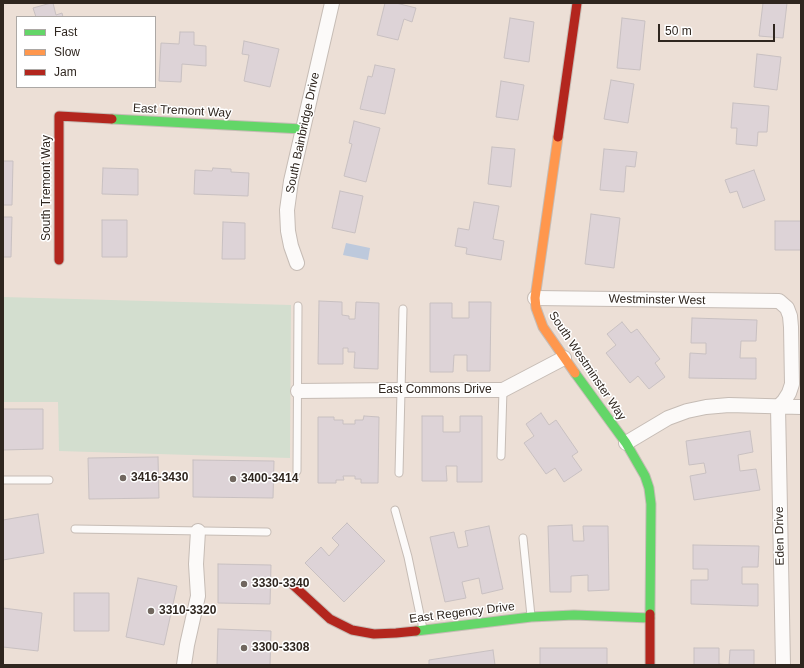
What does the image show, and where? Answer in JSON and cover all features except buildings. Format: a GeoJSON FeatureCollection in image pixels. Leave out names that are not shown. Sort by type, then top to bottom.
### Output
{"type":"FeatureCollection","features":[{"type":"Feature","properties":{"kind":"street","name":"South Bainbridge Drive"},"geometry":{"type":"LineString","coordinates":[[297,263],[288,231],[287,210],[291,181],[302,129],[332,3]]}},
{"type":"Feature","properties":{"kind":"street","name":"South Westminster Way"},"geometry":{"type":"LineString","coordinates":[[577,3],[535,298],[536,308],[543,327],[626,444],[645,476],[651,504],[650,665]]}},
{"type":"Feature","properties":{"kind":"street","name":"East Tremont Way"},"geometry":{"type":"LineString","coordinates":[[59,116],[302,129]]}},
{"type":"Feature","properties":{"kind":"street","name":"South Tremont Way"},"geometry":{"type":"LineString","coordinates":[[59,116],[59,260]]}},
{"type":"Feature","properties":{"kind":"street","name":"Westminster West"},"geometry":{"type":"LineString","coordinates":[[535,298],[779,301],[787,308],[790,316],[792,384],[789,394],[778,407]]}},
{"type":"Feature","properties":{"kind":"street","name":"East Commons Drive"},"geometry":{"type":"LineString","coordinates":[[298,391],[503,390],[564,358]]}},
{"type":"Feature","properties":{"kind":"street"},"geometry":{"type":"LineString","coordinates":[[626,444],[668,418],[687,411],[706,407],[729,405],[801,407]]}},
{"type":"Feature","properties":{"kind":"street","name":"Eden Drive"},"geometry":{"type":"LineString","coordinates":[[778,407],[783,665]]}},
{"type":"Feature","properties":{"kind":"street"},"geometry":{"type":"LineString","coordinates":[[184,665],[198,596],[196,564],[198,532]]}},
{"type":"Feature","properties":{"kind":"street","name":"East Regency Drive"},"geometry":{"type":"LineString","coordinates":[[293,586],[330,619],[352,630],[374,634],[396,633],[531,617],[574,615],[650,618]]}},
{"type":"Feature","properties":{"kind":"lane"},"geometry":{"type":"LineString","coordinates":[[297,471],[298,306]]}},
{"type":"Feature","properties":{"kind":"lane"},"geometry":{"type":"LineString","coordinates":[[399,473],[403,309]]}},
{"type":"Feature","properties":{"kind":"lane"},"geometry":{"type":"LineString","coordinates":[[502,456],[503,390]]}},
{"type":"Feature","properties":{"kind":"lane"},"geometry":{"type":"LineString","coordinates":[[3,480],[49,480]]}},
{"type":"Feature","properties":{"kind":"lane"},"geometry":{"type":"LineString","coordinates":[[395,510],[408,557],[423,629]]}},
{"type":"Feature","properties":{"kind":"lane"},"geometry":{"type":"LineString","coordinates":[[75,529],[267,532]]}},
{"type":"Feature","properties":{"kind":"lane"},"geometry":{"type":"LineString","coordinates":[[523,538],[531,617]]}},
{"type":"Feature","properties":{"kind":"green space"},"geometry":{"type":"Polygon","coordinates":[[[3,297],[291,305],[290,458],[59,451],[58,402],[3,402],[3,297]]]}},
{"type":"Feature","properties":{"kind":"water"},"geometry":{"type":"Polygon","coordinates":[[[346,243],[370,248],[368,260],[343,255],[346,243]]]}},
{"type":"Feature","properties":{"kind":"traffic: fast"},"geometry":{"type":"LineString","coordinates":[[112,119],[302,129]]}},
{"type":"Feature","properties":{"kind":"traffic: fast"},"geometry":{"type":"LineString","coordinates":[[575,373],[626,443],[645,476],[649,488],[651,504],[650,614]]}},
{"type":"Feature","properties":{"kind":"traffic: fast"},"geometry":{"type":"LineString","coordinates":[[416,631],[531,617],[574,615],[650,618]]}},
{"type":"Feature","properties":{"kind":"traffic: slow"},"geometry":{"type":"LineString","coordinates":[[558,137],[535,298],[536,308],[543,327],[575,373]]}},
{"type":"Feature","properties":{"kind":"traffic: jam"},"geometry":{"type":"LineString","coordinates":[[558,137],[577,3]]}},
{"type":"Feature","properties":{"kind":"traffic: jam"},"geometry":{"type":"LineString","coordinates":[[59,260],[59,116],[112,119]]}},
{"type":"Feature","properties":{"kind":"traffic: jam"},"geometry":{"type":"LineString","coordinates":[[293,585],[330,619],[352,630],[374,634],[416,631]]}},
{"type":"Feature","properties":{"kind":"traffic: jam"},"geometry":{"type":"LineString","coordinates":[[650,614],[650,665]]}},
{"type":"Feature","properties":{"kind":"place","name":"3416-3430"},"geometry":{"type":"Point","coordinates":[123,478]}},
{"type":"Feature","properties":{"kind":"place","name":"3400-3414"},"geometry":{"type":"Point","coordinates":[233,479]}},
{"type":"Feature","properties":{"kind":"place","name":"3330-3340"},"geometry":{"type":"Point","coordinates":[244,584]}},
{"type":"Feature","properties":{"kind":"place","name":"3310-3320"},"geometry":{"type":"Point","coordinates":[151,611]}},
{"type":"Feature","properties":{"kind":"place","name":"3300-3308"},"geometry":{"type":"Point","coordinates":[244,648]}}]}
